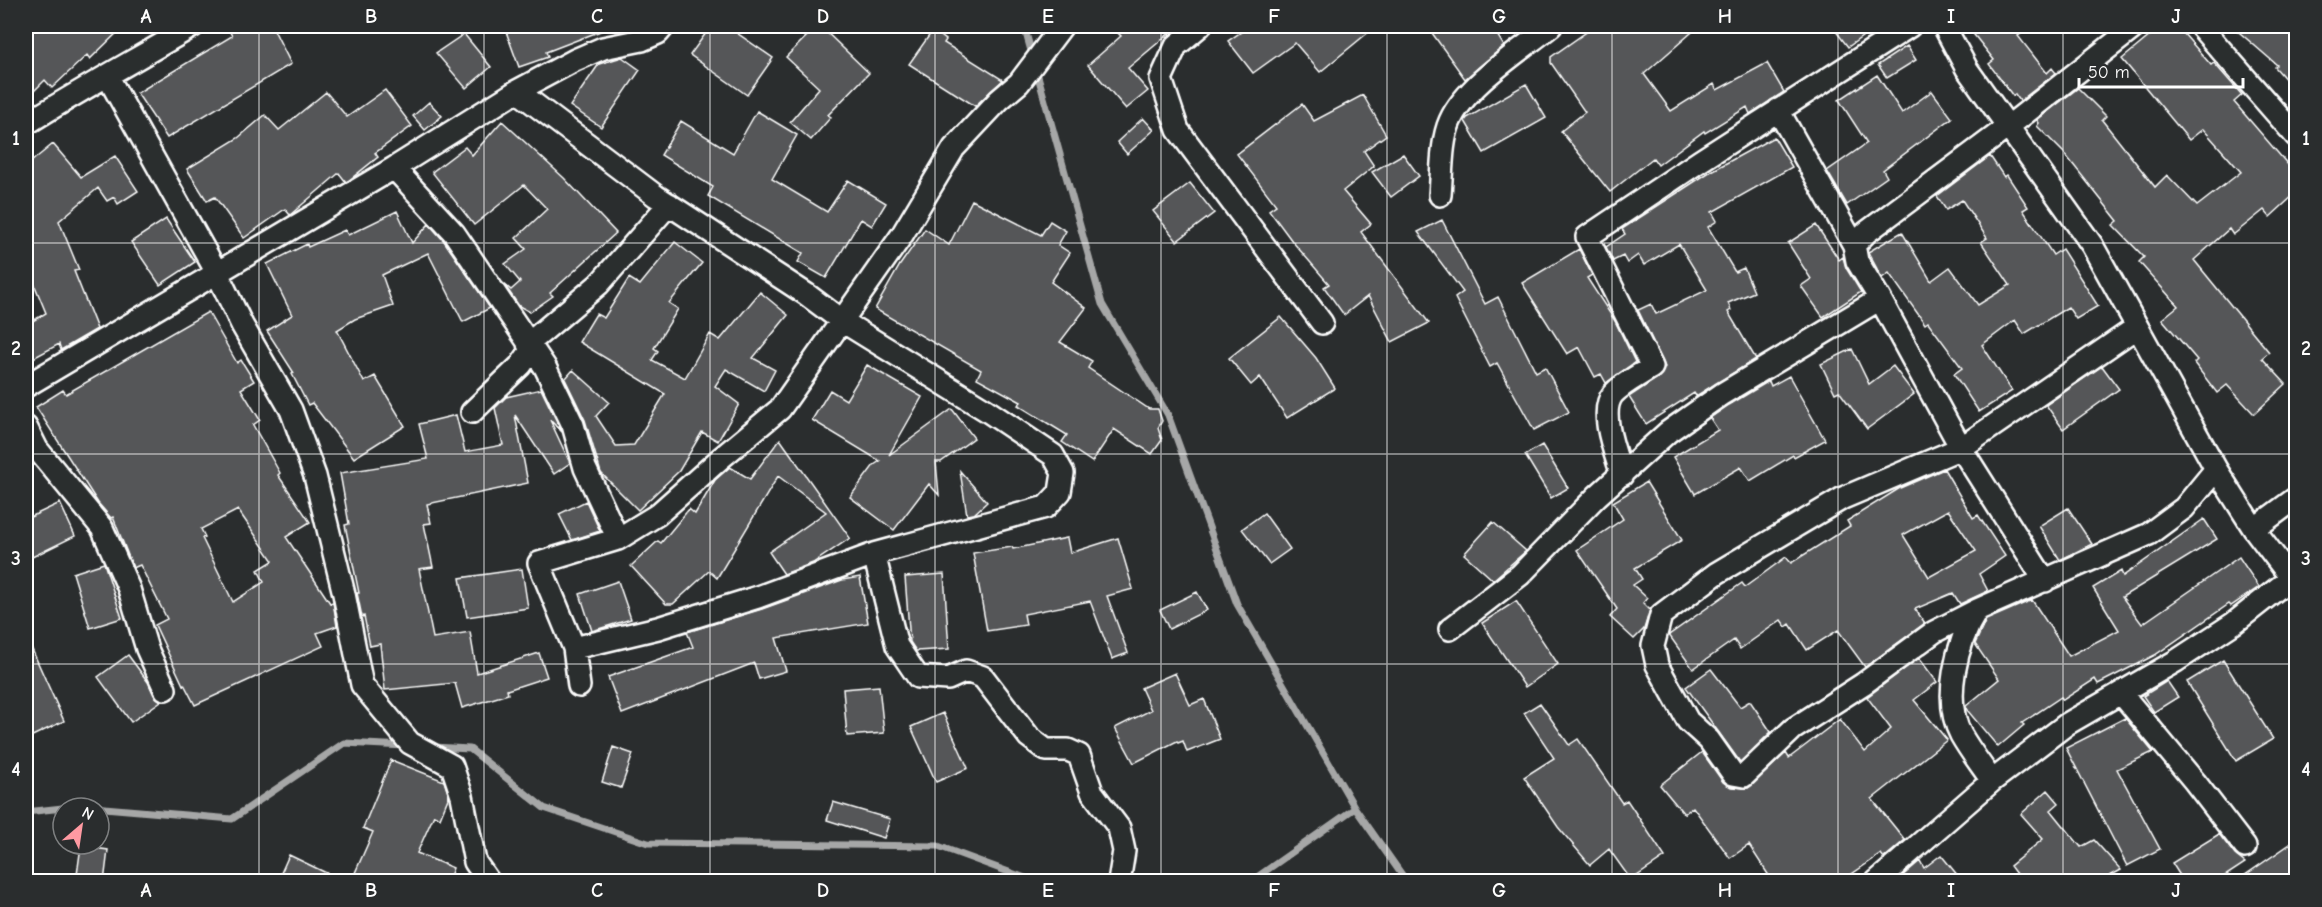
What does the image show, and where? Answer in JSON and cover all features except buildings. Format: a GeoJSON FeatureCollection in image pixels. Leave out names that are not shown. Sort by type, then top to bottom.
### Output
{"type":"FeatureCollection","features":[{"type":"Feature","properties":{"kind":"street"},"geometry":{"type":"LineString","coordinates":[[26,124],[82,89],[193,26]]}},
{"type":"Feature","properties":{"kind":"street"},"geometry":{"type":"LineString","coordinates":[[26,386],[216,271],[394,168],[517,91],[575,60],[603,48],[642,40],[658,33],[664,26]]}},
{"type":"Feature","properties":{"kind":"street"},"geometry":{"type":"LineString","coordinates":[[579,686],[574,648],[539,562],[618,539],[657,515],[780,409],[902,235],[954,148],[1019,83],[1062,26]]}},
{"type":"Feature","properties":{"kind":"street"},"geometry":{"type":"LineString","coordinates":[[1200,26],[1176,46],[1161,79],[1178,130],[1322,323]]}},
{"type":"Feature","properties":{"kind":"street"},"geometry":{"type":"LineString","coordinates":[[1440,195],[1449,122],[1466,95],[1551,26]]}},
{"type":"Feature","properties":{"kind":"street"},"geometry":{"type":"LineString","coordinates":[[1622,475],[1607,420],[1607,408],[1613,394],[1652,367],[1587,237],[1778,110],[1910,26]]}},
{"type":"Feature","properties":{"kind":"street"},"geometry":{"type":"LineString","coordinates":[[1876,882],[1992,781],[2067,724],[2121,693],[2294,584],[2254,529],[2216,469],[2092,245],[1967,69],[1944,26]]}},
{"type":"Feature","properties":{"kind":"street"},"geometry":{"type":"LineString","coordinates":[[1854,244],[2136,26]]}},
{"type":"Feature","properties":{"kind":"street"},"geometry":{"type":"LineString","coordinates":[[2200,26],[2296,136]]}},
{"type":"Feature","properties":{"kind":"street"},"geometry":{"type":"LineString","coordinates":[[108,76],[216,271],[242,325],[291,410],[315,476],[344,594],[362,685],[410,743],[452,766],[462,796],[475,862],[489,882]]}},
{"type":"Feature","properties":{"kind":"street"},"geometry":{"type":"LineString","coordinates":[[517,91],[669,204],[806,294],[842,321],[986,410],[1053,455],[1063,473],[1060,492],[1046,507],[874,554],[747,600],[658,628],[574,648]]}},
{"type":"Feature","properties":{"kind":"street"},"geometry":{"type":"LineString","coordinates":[[1778,110],[1854,244],[1857,261],[1881,299],[1961,448],[2045,581]]}},
{"type":"Feature","properties":{"kind":"street"},"geometry":{"type":"LineString","coordinates":[[394,168],[454,233],[545,367],[573,425],[585,468],[618,539]]}},
{"type":"Feature","properties":{"kind":"street"},"geometry":{"type":"LineString","coordinates":[[472,412],[521,365],[530,346],[599,284],[669,204]]}},
{"type":"Feature","properties":{"kind":"street"},"geometry":{"type":"LineString","coordinates":[[1450,629],[1520,575],[1597,495],[1668,432],[1722,394],[1881,299]]}},
{"type":"Feature","properties":{"kind":"street"},"geometry":{"type":"LineString","coordinates":[[2137,327],[1961,448],[1843,498],[1717,573],[1661,615],[1653,646],[1657,665],[1688,722],[1709,740],[1733,774],[1744,776],[1792,729],[1863,684],[1934,632],[1977,610],[2149,534],[2184,508],[2216,469]]}},
{"type":"Feature","properties":{"kind":"street"},"geometry":{"type":"LineString","coordinates":[[26,427],[38,449],[102,528],[129,589],[147,649],[165,689]]}},
{"type":"Feature","properties":{"kind":"street"},"geometry":{"type":"LineString","coordinates":[[2254,529],[2296,498]]}},
{"type":"Feature","properties":{"kind":"street"},"geometry":{"type":"LineString","coordinates":[[874,554],[897,645],[918,677],[948,678],[966,671],[983,677],[1029,737],[1046,750],[1068,750],[1078,755],[1092,792],[1119,828],[1124,851],[1119,882]]}},
{"type":"Feature","properties":{"kind":"street"},"geometry":{"type":"LineString","coordinates":[[1977,610],[1967,626],[1957,658],[1952,703],[1960,733],[1992,781]]}},
{"type":"Feature","properties":{"kind":"street"},"geometry":{"type":"LineString","coordinates":[[2121,693],[2195,782],[2245,847]]}},
{"type":"Feature","properties":{"kind":"street"},"geometry":{"type":"LineString","coordinates":[[465,882],[475,862]]}},
{"type":"Feature","properties":{"kind":"waterway"},"geometry":{"type":"LineString","coordinates":[[1024,26],[1033,58]]}},
{"type":"Feature","properties":{"kind":"waterway"},"geometry":{"type":"LineString","coordinates":[[1036,69],[1102,304],[1168,415],[1237,604],[1355,808],[1407,882]]}},
{"type":"Feature","properties":{"kind":"waterway"},"geometry":{"type":"LineString","coordinates":[[26,812],[81,806],[232,819],[344,743],[406,746]]}},
{"type":"Feature","properties":{"kind":"waterway"},"geometry":{"type":"LineString","coordinates":[[433,747],[470,749],[544,808],[648,843],[938,846],[1036,882]]}},
{"type":"Feature","properties":{"kind":"waterway"},"geometry":{"type":"LineString","coordinates":[[1250,882],[1355,808]]}}]}
